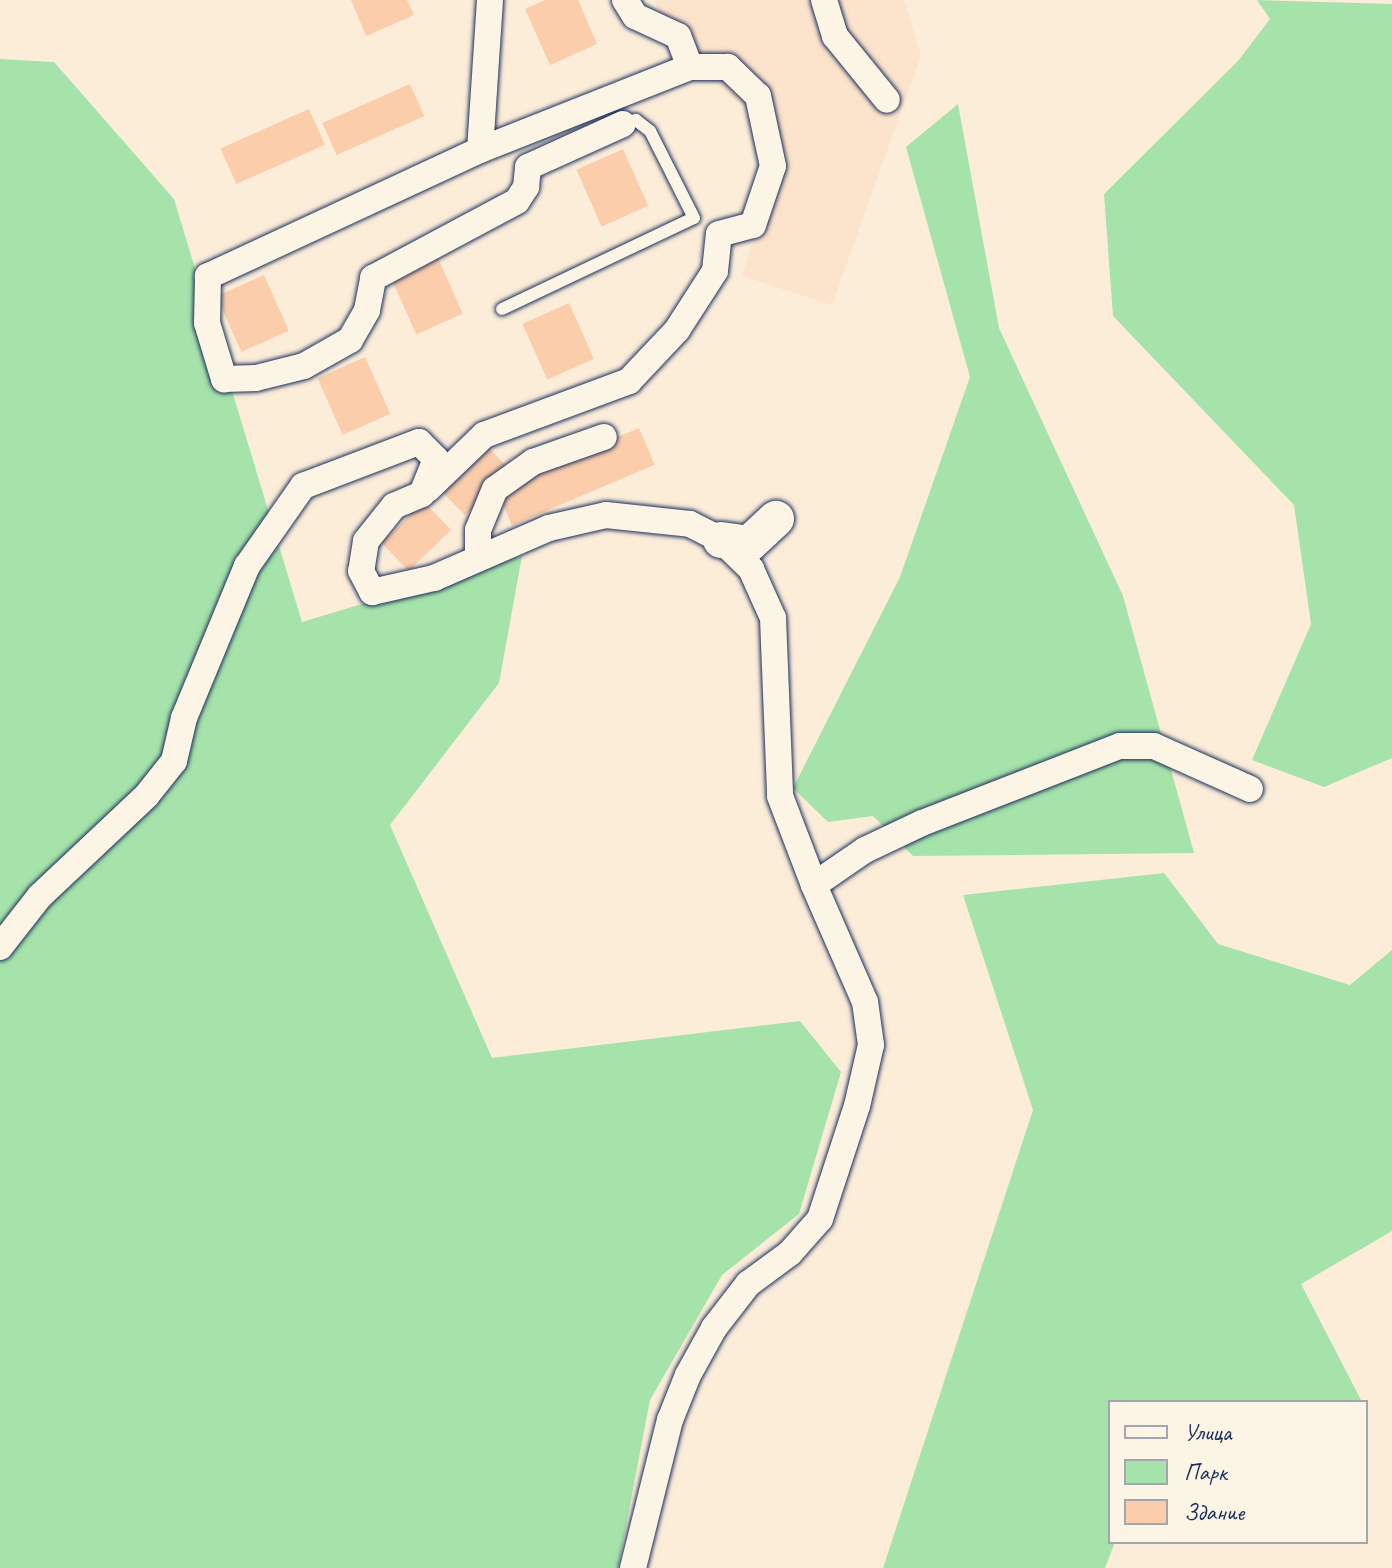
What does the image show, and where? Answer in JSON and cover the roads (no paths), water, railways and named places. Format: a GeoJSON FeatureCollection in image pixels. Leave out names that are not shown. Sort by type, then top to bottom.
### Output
{"type":"FeatureCollection","features":[{"type":"Feature","properties":{"kind":"main road"},"geometry":{"type":"LineString","coordinates":[[721,540],[749,544],[776,519]]}},
{"type":"Feature","properties":{"kind":"street"},"geometry":{"type":"LineString","coordinates":[[480,150],[490,0]]}},
{"type":"Feature","properties":{"kind":"street"},"geometry":{"type":"LineString","coordinates":[[625,0],[635,16],[678,36],[690,67]]}},
{"type":"Feature","properties":{"kind":"street"},"geometry":{"type":"LineString","coordinates":[[824,0],[835,36],[887,100]]}},
{"type":"Feature","properties":{"kind":"street"},"geometry":{"type":"LineString","coordinates":[[623,124],[528,167],[526,187],[517,201],[373,278],[367,310],[350,340],[304,366],[256,378],[224,379],[207,323],[208,276],[480,150],[690,67],[728,67],[742,76],[758,96],[773,166],[753,225],[719,234],[715,271],[677,330],[629,381],[484,435],[422,494],[394,506],[366,541],[361,571],[372,592],[434,578],[549,528],[606,515],[690,524],[721,540],[751,569],[773,618],[780,796],[814,885],[865,1002],[871,1045],[857,1106],[820,1219],[790,1253],[748,1284],[714,1328],[688,1375],[670,1420],[633,1568]]}},
{"type":"Feature","properties":{"kind":"street"},"geometry":{"type":"LineString","coordinates":[[478,558],[478,530],[495,489],[533,462],[604,437]]}},
{"type":"Feature","properties":{"kind":"street"},"geometry":{"type":"LineString","coordinates":[[0,947],[40,896],[147,795],[174,761],[200,675],[247,566],[303,486],[419,442],[436,459],[422,494]]}},
{"type":"Feature","properties":{"kind":"street"},"geometry":{"type":"LineString","coordinates":[[814,885],[865,850],[922,823],[1120,746],[1154,746],[1250,789]]}},
{"type":"Feature","properties":{"kind":"lane"},"geometry":{"type":"LineString","coordinates":[[623,124],[636,120],[650,131],[694,218],[719,234]]}},
{"type":"Feature","properties":{"kind":"lane"},"geometry":{"type":"LineString","coordinates":[[502,309],[694,218]]}}]}
